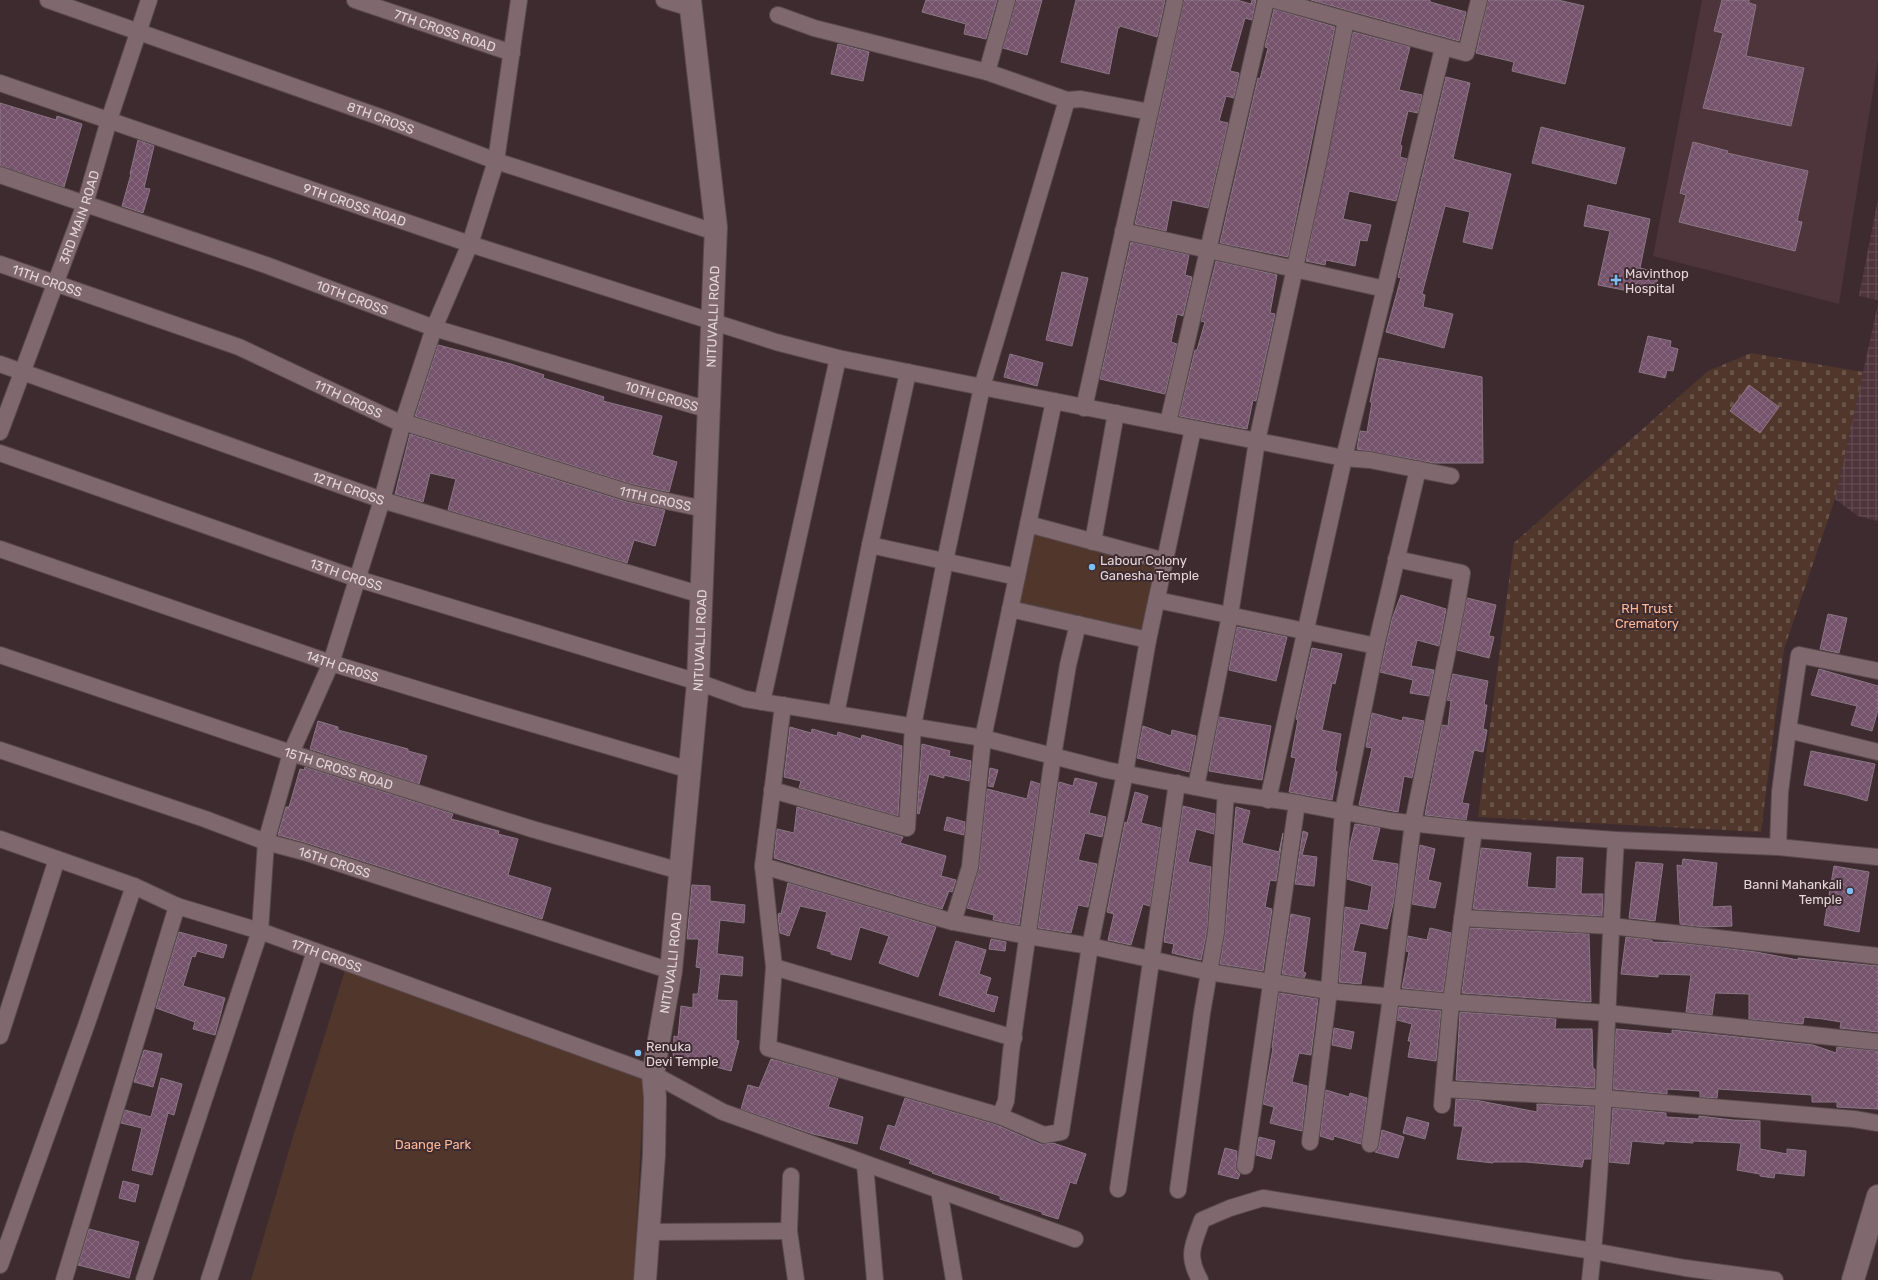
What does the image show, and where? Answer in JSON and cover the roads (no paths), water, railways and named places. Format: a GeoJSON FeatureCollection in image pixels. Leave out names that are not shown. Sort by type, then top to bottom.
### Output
{"type":"FeatureCollection","features":[{"type":"Feature","properties":{"kind":"street","name":"8TH CROSS"},"geometry":{"type":"LineString","coordinates":[[48,0],[380,117],[496,161],[715,232]]}},
{"type":"Feature","properties":{"kind":"street","name":"3RD MAIN ROAD"},"geometry":{"type":"LineString","coordinates":[[0,432],[57,283],[85,204],[109,120],[149,0]]}},
{"type":"Feature","properties":{"kind":"street","name":"7TH CROSS ROAD"},"geometry":{"type":"LineString","coordinates":[[355,0],[512,53]]}},
{"type":"Feature","properties":{"kind":"street"},"geometry":{"type":"LineString","coordinates":[[144,1280],[260,931],[266,842],[290,753],[331,663],[382,500],[403,422],[434,328],[470,244],[496,161],[519,0]]}},
{"type":"Feature","properties":{"kind":"street"},"geometry":{"type":"LineString","coordinates":[[664,0],[690,4]]}},
{"type":"Feature","properties":{"kind":"street"},"geometry":{"type":"LineString","coordinates":[[987,72],[1007,0]]}},
{"type":"Feature","properties":{"kind":"street"},"geometry":{"type":"LineString","coordinates":[[1084,408],[1175,0]]}},
{"type":"Feature","properties":{"kind":"street"},"geometry":{"type":"LineString","coordinates":[[1168,423],[1266,0]]}},
{"type":"Feature","properties":{"kind":"street"},"geometry":{"type":"LineString","coordinates":[[1275,0],[1443,48],[1466,53],[1479,0]]}},
{"type":"Feature","properties":{"kind":"street","name":"NITUVALLI ROAD"},"geometry":{"type":"LineString","coordinates":[[645,1280],[647,1232],[654,1155],[655,1098],[653,1074],[670,971],[698,682],[709,410],[715,232],[690,4]]}},
{"type":"Feature","properties":{"kind":"street"},"geometry":{"type":"LineString","coordinates":[[778,15],[814,28],[987,72],[1067,100],[1081,99],[1150,112]]}},
{"type":"Feature","properties":{"kind":"street"},"geometry":{"type":"LineString","coordinates":[[1196,787],[1230,615],[1257,441],[1318,163],[1346,20]]}},
{"type":"Feature","properties":{"kind":"street"},"geometry":{"type":"LineString","coordinates":[[1268,800],[1304,631],[1344,458],[1443,48]]}},
{"type":"Feature","properties":{"kind":"street","name":"9TH CROSS ROAD"},"geometry":{"type":"LineString","coordinates":[[0,83],[470,244],[776,342],[838,358],[982,388],[1344,458],[1370,460],[1451,476]]}},
{"type":"Feature","properties":{"kind":"street"},"geometry":{"type":"LineString","coordinates":[[772,790],[906,828],[913,726],[945,561],[982,388],[1067,100]]}},
{"type":"Feature","properties":{"kind":"street","name":"10TH CROSS"},"geometry":{"type":"LineString","coordinates":[[0,175],[266,265],[434,328],[709,410]]}},
{"type":"Feature","properties":{"kind":"street"},"geometry":{"type":"LineString","coordinates":[[1123,231],[1385,289]]}},
{"type":"Feature","properties":{"kind":"street","name":"11TH CROSS"},"geometry":{"type":"LineString","coordinates":[[0,264],[239,347],[400,423],[403,422],[630,492],[704,509]]}},
{"type":"Feature","properties":{"kind":"street"},"geometry":{"type":"LineString","coordinates":[[762,702],[838,358]]}},
{"type":"Feature","properties":{"kind":"street","name":"12TH CROSS"},"geometry":{"type":"LineString","coordinates":[[0,364],[382,500],[702,595]]}},
{"type":"Feature","properties":{"kind":"street"},"geometry":{"type":"LineString","coordinates":[[836,714],[870,545],[908,372]]}},
{"type":"Feature","properties":{"kind":"street"},"geometry":{"type":"LineString","coordinates":[[953,922],[970,867],[983,738],[1054,401]]}},
{"type":"Feature","properties":{"kind":"street"},"geometry":{"type":"LineString","coordinates":[[1094,542],[1116,413]]}},
{"type":"Feature","properties":{"kind":"street"},"geometry":{"type":"LineString","coordinates":[[783,705],[763,866],[774,967],[768,1048],[1000,1116],[1044,1135],[1061,1132],[1090,946],[1148,640],[1193,429]]}},
{"type":"Feature","properties":{"kind":"street","name":"13TH CROSS"},"geometry":{"type":"LineString","coordinates":[[0,453],[358,579],[698,682],[745,699],[983,738],[1124,773],[1177,784],[1268,800],[1298,803],[1392,821],[1474,830],[1616,840],[1778,847],[1878,856]]}},
{"type":"Feature","properties":{"kind":"street"},"geometry":{"type":"LineString","coordinates":[[1310,1142],[1329,992],[1342,812],[1376,646],[1418,469]]}},
{"type":"Feature","properties":{"kind":"street"},"geometry":{"type":"LineString","coordinates":[[1028,524],[1165,561]]}},
{"type":"Feature","properties":{"kind":"street"},"geometry":{"type":"LineString","coordinates":[[870,545],[1017,577]]}},
{"type":"Feature","properties":{"kind":"street","name":"14TH CROSS"},"geometry":{"type":"LineString","coordinates":[[0,549],[331,663],[690,770]]}},
{"type":"Feature","properties":{"kind":"street"},"geometry":{"type":"LineString","coordinates":[[1370,1144],[1412,823],[1462,573],[1396,559]]}},
{"type":"Feature","properties":{"kind":"street"},"geometry":{"type":"LineString","coordinates":[[1157,600],[1376,646]]}},
{"type":"Feature","properties":{"kind":"street"},"geometry":{"type":"LineString","coordinates":[[1010,609],[1148,640]]}},
{"type":"Feature","properties":{"kind":"street"},"geometry":{"type":"LineString","coordinates":[[1000,1116],[1006,1101],[1053,756],[1068,665],[1078,624]]}},
{"type":"Feature","properties":{"kind":"street","name":"15TH CROSS ROAD"},"geometry":{"type":"LineString","coordinates":[[0,655],[290,753],[532,829],[680,871]]}},
{"type":"Feature","properties":{"kind":"street"},"geometry":{"type":"LineString","coordinates":[[1778,847],[1780,792],[1799,655],[1878,671]]}},
{"type":"Feature","properties":{"kind":"street"},"geometry":{"type":"LineString","coordinates":[[1788,730],[1878,752]]}},
{"type":"Feature","properties":{"kind":"street","name":"16TH CROSS"},"geometry":{"type":"LineString","coordinates":[[0,750],[198,816],[266,842],[304,852],[670,971]]}},
{"type":"Feature","properties":{"kind":"street"},"geometry":{"type":"LineString","coordinates":[[1118,1189],[1177,784]]}},
{"type":"Feature","properties":{"kind":"street"},"geometry":{"type":"LineString","coordinates":[[1178,1190],[1216,932],[1226,793]]}},
{"type":"Feature","properties":{"kind":"street"},"geometry":{"type":"LineString","coordinates":[[1245,1166],[1270,981],[1298,803]]}},
{"type":"Feature","properties":{"kind":"street"},"geometry":{"type":"LineString","coordinates":[[1442,1105],[1451,1002],[1474,830]]}},
{"type":"Feature","properties":{"kind":"street","name":"17TH CROSS"},"geometry":{"type":"LineString","coordinates":[[0,839],[134,886],[177,906],[260,931],[315,950],[653,1074],[723,1112],[1075,1239]]}},
{"type":"Feature","properties":{"kind":"street"},"geometry":{"type":"LineString","coordinates":[[1590,1280],[1600,1178],[1616,840]]}},
{"type":"Feature","properties":{"kind":"street"},"geometry":{"type":"LineString","coordinates":[[0,1036],[57,859]]}},
{"type":"Feature","properties":{"kind":"street"},"geometry":{"type":"LineString","coordinates":[[763,866],[953,922],[1090,946],[1209,972],[1329,992],[1607,1013],[1878,1042]]}},
{"type":"Feature","properties":{"kind":"street"},"geometry":{"type":"LineString","coordinates":[[0,1265],[84,1033],[134,886]]}},
{"type":"Feature","properties":{"kind":"street"},"geometry":{"type":"LineString","coordinates":[[64,1280],[177,906]]}},
{"type":"Feature","properties":{"kind":"street"},"geometry":{"type":"LineString","coordinates":[[1462,918],[1611,926],[1878,956]]}},
{"type":"Feature","properties":{"kind":"street"},"geometry":{"type":"LineString","coordinates":[[209,1280],[315,950]]}},
{"type":"Feature","properties":{"kind":"street"},"geometry":{"type":"LineString","coordinates":[[774,967],[1014,1038]]}},
{"type":"Feature","properties":{"kind":"street"},"geometry":{"type":"LineString","coordinates":[[1444,1089],[1603,1098],[1846,1118],[1878,1122]]}},
{"type":"Feature","properties":{"kind":"street"},"geometry":{"type":"LineString","coordinates":[[865,1164],[875,1280]]}},
{"type":"Feature","properties":{"kind":"street"},"geometry":{"type":"LineString","coordinates":[[791,1176],[790,1231],[796,1280]]}},
{"type":"Feature","properties":{"kind":"street"},"geometry":{"type":"LineString","coordinates":[[939,1190],[954,1280]]}},
{"type":"Feature","properties":{"kind":"street"},"geometry":{"type":"LineString","coordinates":[[1853,1280],[1878,1196]]}},
{"type":"Feature","properties":{"kind":"street"},"geometry":{"type":"LineString","coordinates":[[1200,1280],[1192,1267],[1192,1247],[1202,1220],[1230,1208],[1263,1198],[1593,1251],[1685,1268],[1775,1280]]}},
{"type":"Feature","properties":{"kind":"street"},"geometry":{"type":"LineString","coordinates":[[647,1232],[790,1231]]}},
{"type":"Feature","properties":{"kind":"place","name":"Mavinthop Hospital"},"geometry":{"type":"Point","coordinates":[1616,280]}},
{"type":"Feature","properties":{"kind":"place","name":"Labour Colony Ganesha Temple"},"geometry":{"type":"Point","coordinates":[1092,567]}},
{"type":"Feature","properties":{"kind":"place","name":"Banni Mahankali Temple"},"geometry":{"type":"Point","coordinates":[1850,891]}},
{"type":"Feature","properties":{"kind":"place","name":"Renuka Devi Temple"},"geometry":{"type":"Point","coordinates":[638,1053]}},
{"type":"Feature","properties":{"kind":"park label","name":"RH Trust Crematory"},"geometry":{"type":"Point","coordinates":[1647,616]}},
{"type":"Feature","properties":{"kind":"park label","name":"Daange Park"},"geometry":{"type":"Point","coordinates":[433,1144]}}]}
